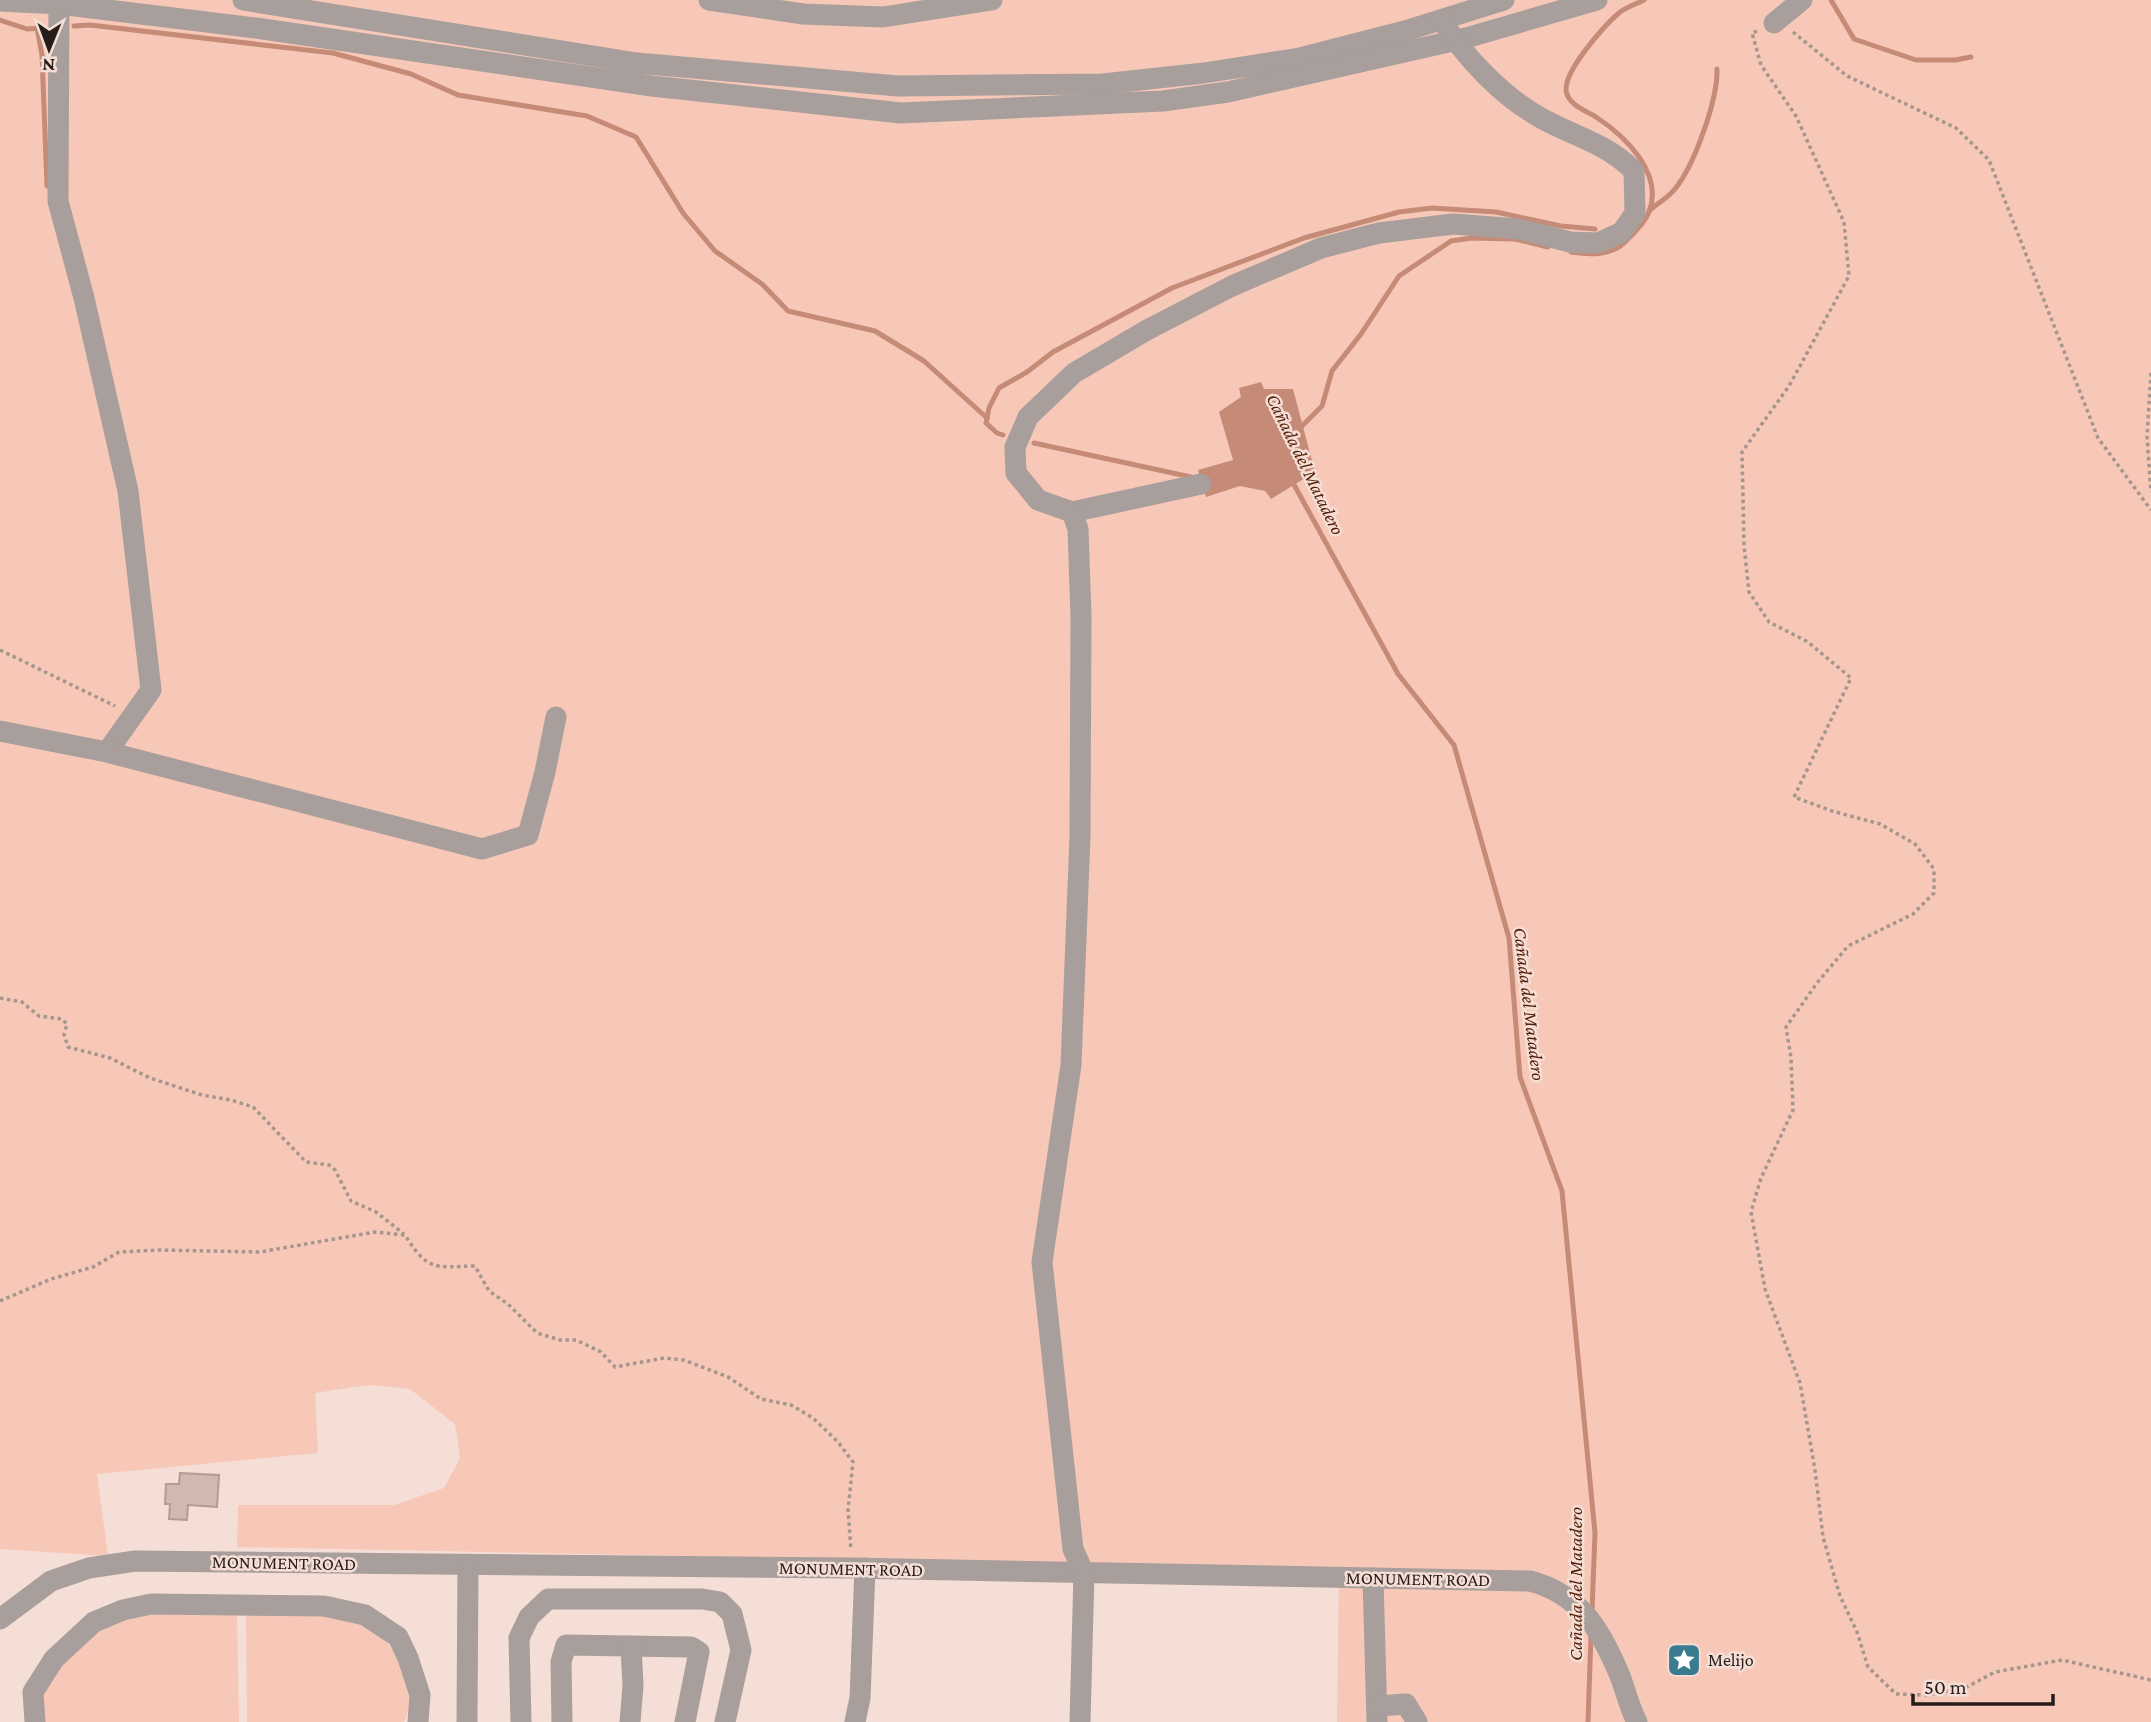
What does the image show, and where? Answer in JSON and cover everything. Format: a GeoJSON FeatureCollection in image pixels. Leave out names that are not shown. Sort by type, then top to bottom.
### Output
{"type":"FeatureCollection","features":[{"type":"Feature","properties":{"kind":"street"},"geometry":{"type":"LineString","coordinates":[[243,0],[637,63],[898,86],[1102,84],[1204,73],[1300,58],[1405,32],[1504,0]]}},
{"type":"Feature","properties":{"kind":"street"},"geometry":{"type":"LineString","coordinates":[[709,0],[803,14],[883,17],[992,0]]}},
{"type":"Feature","properties":{"kind":"street"},"geometry":{"type":"LineString","coordinates":[[0,1],[59,2],[652,86],[901,113],[1176,99],[1228,92],[1454,41],[1597,0]]}},
{"type":"Feature","properties":{"kind":"street"},"geometry":{"type":"LineString","coordinates":[[1773,23],[1802,0]]}},
{"type":"Feature","properties":{"kind":"street"},"geometry":{"type":"LineString","coordinates":[[59,2],[58,201],[84,298],[128,491],[151,690],[107,752]]}},
{"type":"Feature","properties":{"kind":"street"},"geometry":{"type":"LineString","coordinates":[[1201,484],[1072,512],[1038,500],[1016,473],[1015,447],[1028,417],[1074,373],[1147,330],[1232,286],[1321,248],[1379,233],[1453,224],[1519,229],[1570,242],[1598,243],[1622,232],[1635,213],[1634,170],[1619,155],[1539,117],[1489,79],[1454,41],[1443,20]]}},
{"type":"Feature","properties":{"kind":"street"},"geometry":{"type":"LineString","coordinates":[[1072,512],[1078,529],[1081,617],[1080,836],[1071,1065],[1042,1262],[1073,1549],[1084,1573],[1080,1722]]}},
{"type":"Feature","properties":{"kind":"street"},"geometry":{"type":"LineString","coordinates":[[0,731],[107,752],[482,849],[528,835],[556,717]]}},
{"type":"Feature","properties":{"kind":"street","name":"MONUMENT ROAD"},"geometry":{"type":"LineString","coordinates":[[0,1619],[51,1581],[89,1568],[135,1561],[858,1568],[1530,1581],[1550,1586],[1578,1604],[1596,1629],[1619,1674],[1637,1722]]}},
{"type":"Feature","properties":{"kind":"street"},"geometry":{"type":"LineString","coordinates":[[467,1722],[468,1565]]}},
{"type":"Feature","properties":{"kind":"street"},"geometry":{"type":"LineString","coordinates":[[855,1722],[860,1698],[858,1568]]}},
{"type":"Feature","properties":{"kind":"street"},"geometry":{"type":"LineString","coordinates":[[1373,1578],[1377,1714],[1406,1704],[1416,1722]]}},
{"type":"Feature","properties":{"kind":"street"},"geometry":{"type":"LineString","coordinates":[[521,1722],[519,1638],[528,1617],[548,1599],[702,1599],[720,1602],[732,1614],[741,1650],[725,1722]]}},
{"type":"Feature","properties":{"kind":"street"},"geometry":{"type":"LineString","coordinates":[[36,1722],[33,1692],[54,1660],[94,1622],[123,1610],[151,1604],[324,1606],[365,1615],[398,1637],[420,1695],[418,1722]]}},
{"type":"Feature","properties":{"kind":"street"},"geometry":{"type":"LineString","coordinates":[[562,1722],[561,1662],[566,1645],[691,1647],[699,1652],[685,1722]]}},
{"type":"Feature","properties":{"kind":"street"},"geometry":{"type":"LineString","coordinates":[[630,1722],[633,1686],[631,1646]]}},
{"type":"Feature","properties":{"kind":"path"},"geometry":{"type":"LineString","coordinates":[[2151,510],[2098,439],[1989,160],[1956,128],[1847,76],[1795,33],[1773,23],[1752,33],[1761,65],[1796,116],[1844,222],[1849,276],[1789,386],[1742,452],[1744,545],[1749,592],[1769,622],[1808,642],[1851,677],[1794,797],[1880,824],[1915,844],[1934,869],[1934,893],[1913,914],[1847,946],[1786,1027],[1791,1058],[1793,1110],[1761,1178],[1751,1212],[1765,1289],[1800,1383],[1823,1537],[1840,1596],[1857,1632],[1868,1667],[1896,1694],[1927,1695],[1965,1688],[1995,1672],[2062,1660],[2151,1680]]}},
{"type":"Feature","properties":{"kind":"path"},"geometry":{"type":"LineString","coordinates":[[2151,373],[2147,436],[2151,492]]}},
{"type":"Feature","properties":{"kind":"path"},"geometry":{"type":"LineString","coordinates":[[0,650],[133,715]]}},
{"type":"Feature","properties":{"kind":"path"},"geometry":{"type":"LineString","coordinates":[[0,998],[22,1002],[39,1016],[62,1019],[67,1024],[64,1034],[68,1047],[110,1058],[150,1078],[201,1096],[231,1100],[253,1107],[306,1162],[329,1165],[351,1201],[376,1212],[405,1235],[417,1255],[433,1267],[475,1266],[489,1291],[508,1304],[537,1333],[560,1340],[576,1340],[601,1352],[615,1367],[664,1358],[684,1360],[728,1377],[761,1399],[791,1405],[813,1418],[838,1442],[853,1462],[848,1510],[858,1568]]}},
{"type":"Feature","properties":{"kind":"path"},"geometry":{"type":"LineString","coordinates":[[0,1301],[51,1279],[93,1267],[119,1252],[260,1252],[375,1232],[405,1235]]}},
{"type":"Feature","properties":{"kind":"shaded area"},"geometry":{"type":"Polygon","coordinates":[[[0,0],[2151,0],[2151,1722],[1337,1722],[1339,1569],[237,1547],[238,1505],[394,1505],[444,1488],[460,1458],[455,1424],[410,1389],[369,1385],[315,1393],[318,1453],[97,1474],[108,1556],[0,1549],[0,0]]]}},
{"type":"Feature","properties":{"kind":"shaded area"},"geometry":{"type":"Polygon","coordinates":[[[150,1613],[237,1614],[239,1722],[43,1722],[44,1692],[59,1665],[104,1626],[150,1613]]]}},
{"type":"Feature","properties":{"kind":"shaded area"},"geometry":{"type":"Polygon","coordinates":[[[246,1614],[339,1616],[371,1629],[397,1655],[405,1671],[410,1687],[410,1705],[404,1722],[247,1722],[246,1614]]]}},
{"type":"Feature","properties":{"kind":"water"},"geometry":{"type":"Polygon","coordinates":[[[1261,382],[1264,389],[1293,389],[1315,472],[1271,499],[1265,491],[1240,486],[1206,497],[1198,470],[1233,460],[1219,412],[1241,397],[1239,388],[1261,382]]]}},
{"type":"Feature","properties":{"kind":"building"},"geometry":{"type":"Polygon","coordinates":[[[180,1473],[219,1475],[217,1507],[188,1505],[187,1520],[169,1519],[170,1504],[165,1504],[166,1484],[179,1484],[180,1473]]]}},
{"type":"Feature","properties":{"kind":"waterway"},"geometry":{"type":"LineString","coordinates":[[1571,252],[1593,254],[1620,246],[1636,231],[1649,212],[1651,183],[1639,157],[1619,134],[1572,102],[1566,86],[1585,50],[1605,27],[1620,12],[1644,0]]}},
{"type":"Feature","properties":{"kind":"waterway"},"geometry":{"type":"LineString","coordinates":[[1831,0],[1854,39],[1916,60],[1955,60],[1971,57]]}},
{"type":"Feature","properties":{"kind":"waterway"},"geometry":{"type":"LineString","coordinates":[[0,20],[27,29],[43,28]]}},
{"type":"Feature","properties":{"kind":"waterway"},"geometry":{"type":"LineString","coordinates":[[74,26],[90,25],[333,53],[411,74],[458,95],[587,116],[636,137],[683,213],[715,251],[762,284],[788,311],[875,331],[924,361],[987,418]]}},
{"type":"Feature","properties":{"kind":"waterway"},"geometry":{"type":"LineString","coordinates":[[37,28],[42,55],[47,186]]}},
{"type":"Feature","properties":{"kind":"waterway"},"geometry":{"type":"LineString","coordinates":[[1649,211],[1672,193],[1697,150],[1714,97],[1717,69]]}},
{"type":"Feature","properties":{"kind":"waterway"},"geometry":{"type":"LineString","coordinates":[[1003,435],[986,423],[989,408],[999,388],[1027,372],[1053,352],[1172,288],[1304,238],[1399,212],[1432,208],[1496,212],[1561,226],[1595,229]]}},
{"type":"Feature","properties":{"kind":"waterway"},"geometry":{"type":"LineString","coordinates":[[1298,430],[1322,406],[1332,371],[1361,334],[1399,276],[1451,241],[1472,238],[1515,239],[1548,247]]}},
{"type":"Feature","properties":{"kind":"waterway"},"geometry":{"type":"LineString","coordinates":[[1034,443],[1191,477]]}},
{"type":"Feature","properties":{"kind":"waterway","name":"Cañada del Matadero"},"geometry":{"type":"LineString","coordinates":[[1292,481],[1398,674],[1454,745],[1509,938],[1520,1077],[1562,1191],[1595,1533],[1592,1611]]}},
{"type":"Feature","properties":{"kind":"waterway","name":"Cañada del Matadero"},"geometry":{"type":"LineString","coordinates":[[1588,1722],[1591,1635]]}},
{"type":"Feature","properties":{"kind":"place","name":"Melijo"},"geometry":{"type":"Point","coordinates":[1684,1660]}}]}
